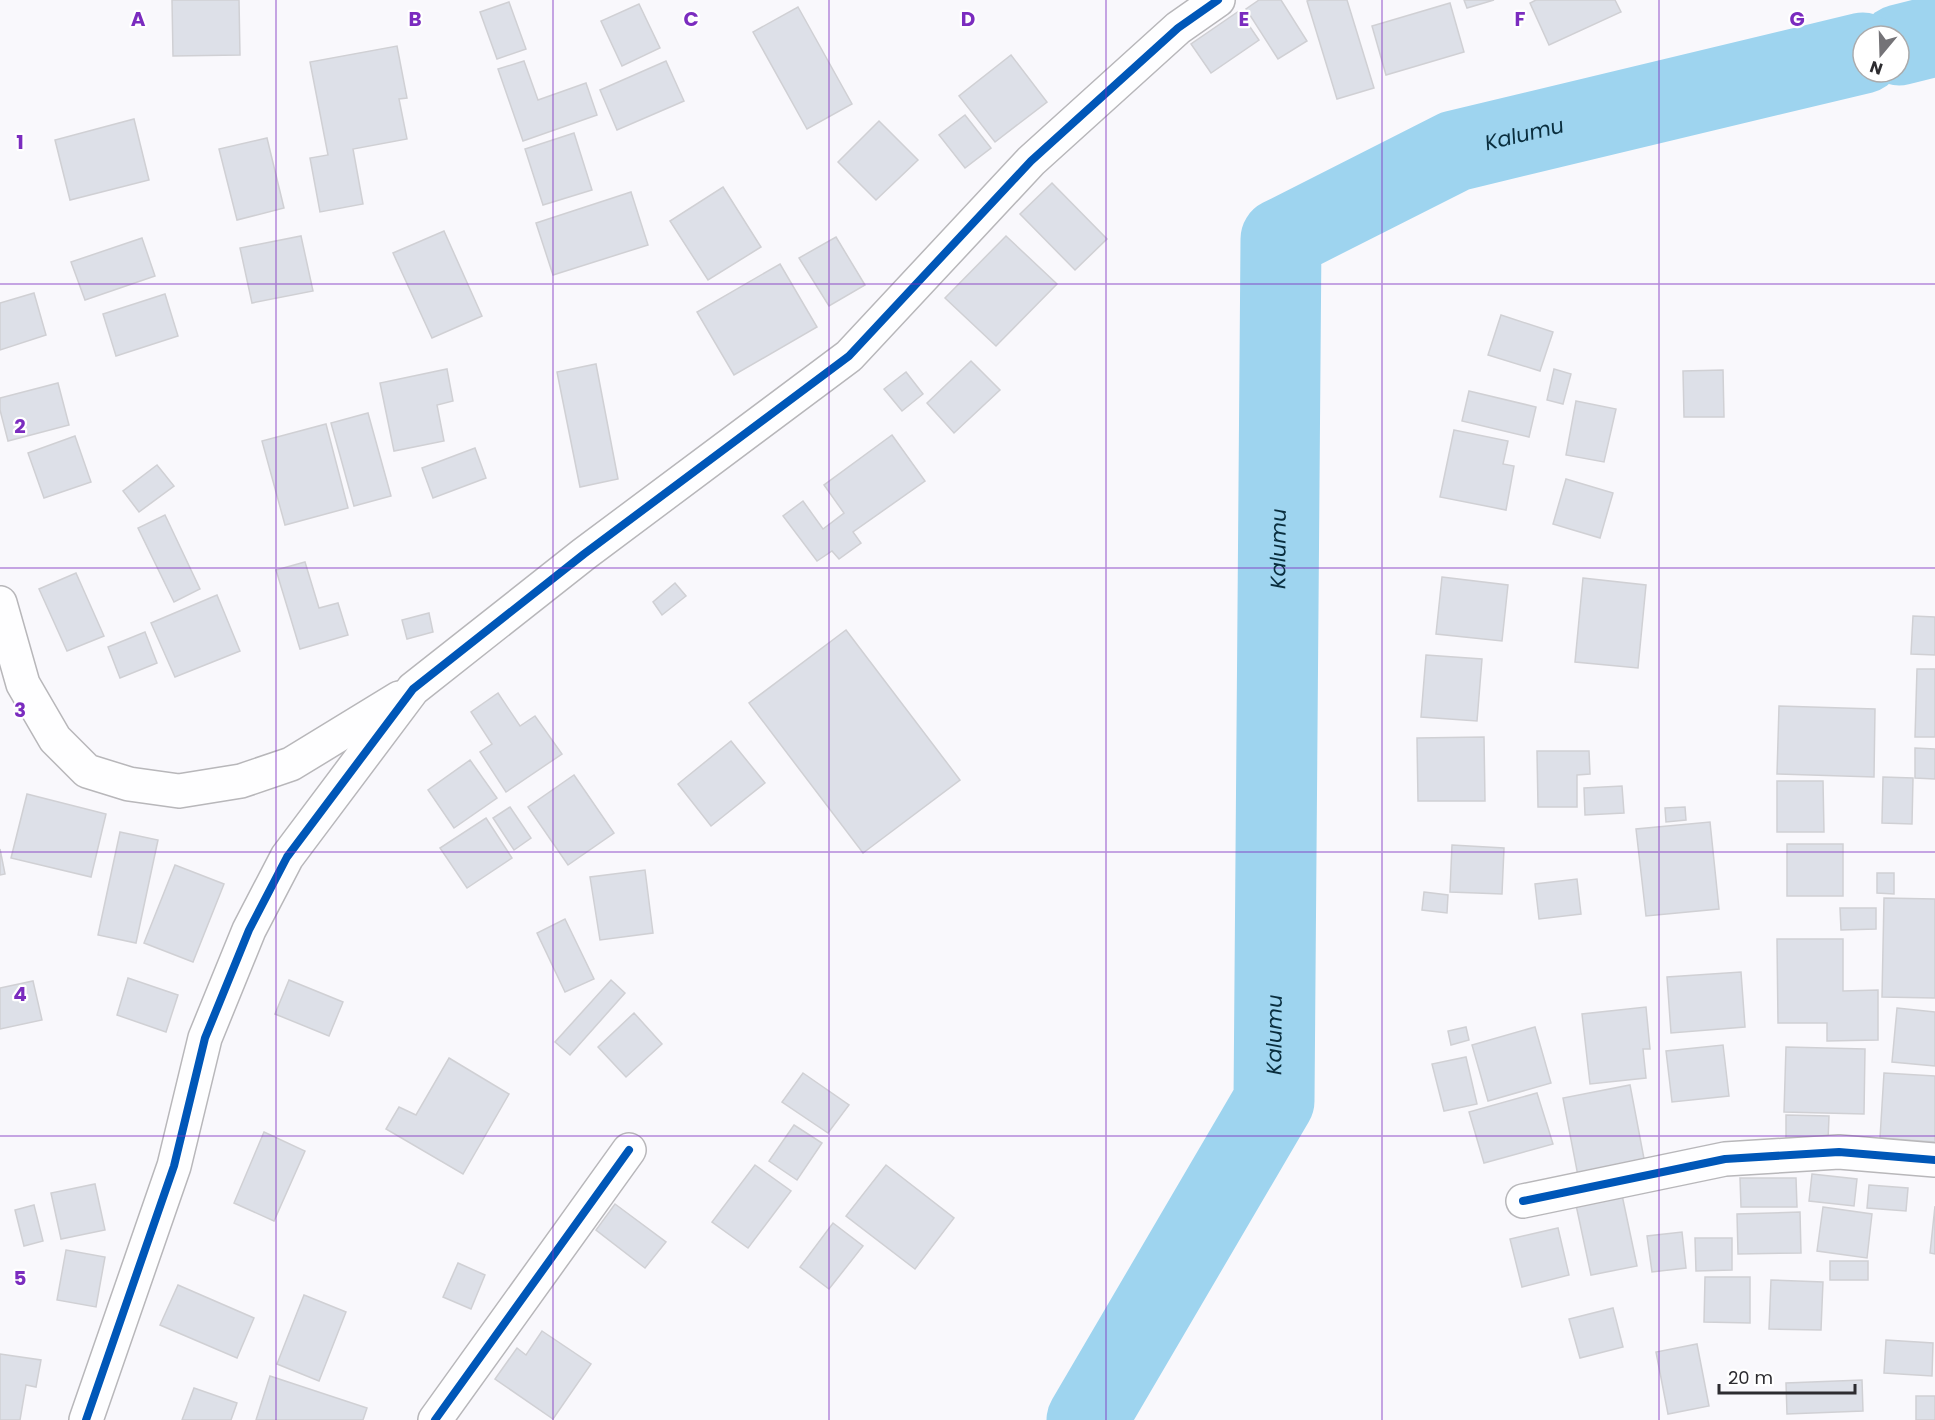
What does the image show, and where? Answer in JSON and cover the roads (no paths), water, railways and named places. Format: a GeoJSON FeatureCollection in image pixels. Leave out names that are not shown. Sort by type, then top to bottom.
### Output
{"type":"FeatureCollection","features":[{"type":"Feature","properties":{"kind":"street"},"geometry":{"type":"LineString","coordinates":[[0,603],[24,684],[55,739],[87,771],[129,784],[178,791],[241,781],[291,764],[413,689],[584,554],[849,357],[1030,161],[1178,28],[1218,0]]}},
{"type":"Feature","properties":{"kind":"street"},"geometry":{"type":"LineString","coordinates":[[86,1420],[174,1166],[205,1038],[249,930],[287,857],[413,689]]}},
{"type":"Feature","properties":{"kind":"street"},"geometry":{"type":"LineString","coordinates":[[435,1420],[629,1150]]}},
{"type":"Feature","properties":{"kind":"street"},"geometry":{"type":"LineString","coordinates":[[1523,1201],[1725,1159],[1839,1152],[1935,1160]]}},
{"type":"Feature","properties":{"kind":"waterway","name":"Kalumu"},"geometry":{"type":"LineString","coordinates":[[1911,42],[1935,36]]}},
{"type":"Feature","properties":{"kind":"waterway","name":"Kalumu"},"geometry":{"type":"LineString","coordinates":[[1087,1420],[1274,1101],[1281,239],[1455,151],[1851,56]]}}]}
